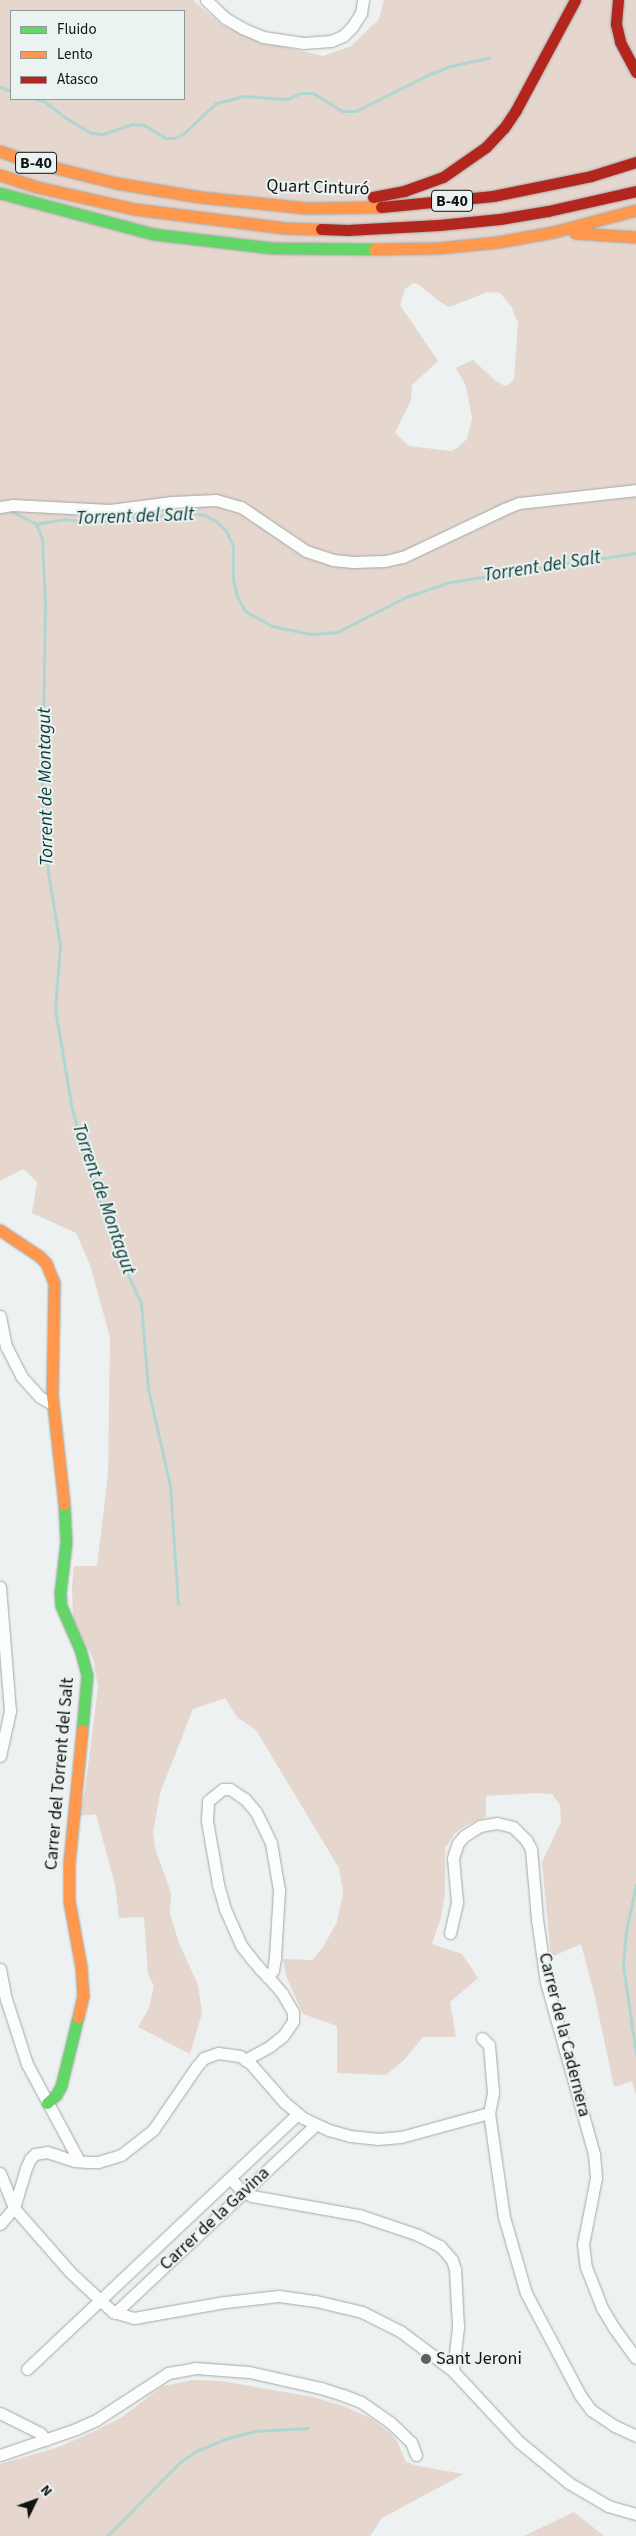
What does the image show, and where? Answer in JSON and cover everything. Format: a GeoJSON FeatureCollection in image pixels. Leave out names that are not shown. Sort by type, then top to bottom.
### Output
{"type":"FeatureCollection","features":[{"type":"Feature","properties":{"kind":"main road"},"geometry":{"type":"LineString","coordinates":[[265,203],[368,198],[404,191],[443,177],[467,162],[504,128],[575,0]]}},
{"type":"Feature","properties":{"kind":"main road"},"geometry":{"type":"LineString","coordinates":[[618,0],[616,24],[620,42],[626,58],[636,72]]}},
{"type":"Feature","properties":{"kind":"main road","name":"Quart Cinturó"},"geometry":{"type":"LineString","coordinates":[[0,151],[28,161],[116,183],[200,197],[306,208],[366,208],[440,203],[544,186],[591,176],[636,162]]}},
{"type":"Feature","properties":{"kind":"main road","name":"B-40"},"geometry":{"type":"LineString","coordinates":[[0,175],[37,187],[134,209],[285,228],[347,230],[439,226],[500,219],[548,212],[636,191]]}},
{"type":"Feature","properties":{"kind":"main road"},"geometry":{"type":"LineString","coordinates":[[0,193],[153,234],[272,248],[333,250],[438,248],[498,242],[553,232],[636,210]]}},
{"type":"Feature","properties":{"kind":"main road"},"geometry":{"type":"LineString","coordinates":[[553,232],[604,233],[636,237]]}},
{"type":"Feature","properties":{"kind":"main road","name":"Carrer del Torrent del Salt"},"geometry":{"type":"LineString","coordinates":[[0,1230],[39,1256],[51,1273],[54,1283],[55,1316],[52,1404],[64,1493],[66,1542],[60,1593],[61,1606],[84,1662],[87,1688],[68,1863],[69,1901],[81,1967],[83,1996],[61,2086],[56,2096],[47,2103]]}},
{"type":"Feature","properties":{"kind":"street"},"geometry":{"type":"LineString","coordinates":[[206,0],[225,18],[242,28],[263,37],[303,42],[331,41],[343,36],[352,27],[361,13],[364,0]]}},
{"type":"Feature","properties":{"kind":"street"},"geometry":{"type":"LineString","coordinates":[[0,507],[110,510],[172,502],[216,500],[241,507],[306,551],[333,560],[353,562],[385,561],[403,557],[504,508],[519,504],[636,490]]}},
{"type":"Feature","properties":{"kind":"street"},"geometry":{"type":"LineString","coordinates":[[0,1316],[6,1346],[20,1376],[40,1397],[52,1404]]}},
{"type":"Feature","properties":{"kind":"street"},"geometry":{"type":"LineString","coordinates":[[0,1587],[10,1711],[0,1756]]}},
{"type":"Feature","properties":{"kind":"street"},"geometry":{"type":"LineString","coordinates":[[245,2060],[270,2046],[282,2036],[293,2021],[293,2012],[290,2003],[268,1978],[241,1945],[233,1930],[218,1884],[208,1834],[207,1809],[213,1795],[223,1789],[230,1789],[245,1799],[256,1812],[271,1843],[279,1890],[275,1958],[273,1970],[268,1978]]}},
{"type":"Feature","properties":{"kind":"street","name":"Carrer de la Cadernera"},"geometry":{"type":"LineString","coordinates":[[450,1933],[457,1902],[453,1858],[458,1842],[480,1826],[497,1823],[513,1827],[526,1840],[531,1849],[537,1919],[546,1982],[594,2154],[596,2178],[583,2244],[586,2267],[602,2308],[636,2358]]}},
{"type":"Feature","properties":{"kind":"street"},"geometry":{"type":"LineString","coordinates":[[0,1969],[6,1999],[24,2055],[47,2103],[79,2161]]}},
{"type":"Feature","properties":{"kind":"street"},"geometry":{"type":"LineString","coordinates":[[482,2038],[489,2045],[493,2093],[489,2113],[504,2217],[526,2292],[580,2395],[591,2410],[615,2426],[636,2436]]}},
{"type":"Feature","properties":{"kind":"street"},"geometry":{"type":"LineString","coordinates":[[0,2224],[14,2208],[26,2168],[35,2154],[47,2152],[79,2161],[98,2162],[111,2159],[139,2143],[159,2123],[204,2058],[218,2053],[229,2053],[245,2060],[298,2114],[315,2125],[350,2136],[383,2139],[414,2133],[489,2113]]}},
{"type":"Feature","properties":{"kind":"street","name":"Carrer de la Gavina"},"geometry":{"type":"LineString","coordinates":[[27,2369],[298,2114]]}},
{"type":"Feature","properties":{"kind":"street","name":"Carrer de la Gavina"},"geometry":{"type":"LineString","coordinates":[[115,2314],[315,2125]]}},
{"type":"Feature","properties":{"kind":"street"},"geometry":{"type":"LineString","coordinates":[[0,2173],[14,2208],[98,2301],[115,2314],[134,2318],[265,2297],[296,2298],[341,2306],[377,2319],[400,2331],[453,2371],[518,2441],[554,2472],[608,2506],[636,2514]]}},
{"type":"Feature","properties":{"kind":"street"},"geometry":{"type":"LineString","coordinates":[[231,2179],[243,2192],[262,2199],[359,2215],[418,2235],[440,2246],[452,2260],[455,2269],[458,2327],[453,2371]]}},
{"type":"Feature","properties":{"kind":"street"},"geometry":{"type":"LineString","coordinates":[[0,2455],[46,2440],[96,2420],[168,2373],[195,2368],[249,2372],[321,2388],[361,2402],[390,2422],[410,2442],[416,2454]]}},
{"type":"Feature","properties":{"kind":"street"},"geometry":{"type":"LineString","coordinates":[[0,2413],[40,2433],[46,2440]]}},
{"type":"Feature","properties":{"kind":"shaded area"},"geometry":{"type":"Polygon","coordinates":[[[0,0],[193,0],[222,25],[272,44],[323,56],[351,46],[379,19],[384,0],[636,0],[636,2095],[632,2081],[614,2087],[595,1997],[581,1944],[551,1957],[542,1862],[561,1822],[560,1805],[552,1794],[486,1796],[486,1817],[468,1824],[455,1833],[445,1848],[445,1894],[441,1917],[432,1944],[462,1954],[478,1978],[450,2002],[456,2037],[423,2037],[404,2060],[386,2075],[337,2073],[337,2026],[303,2014],[286,1976],[283,1959],[312,1960],[322,1949],[337,1922],[343,1893],[339,1868],[256,1730],[237,1717],[225,1698],[193,1709],[160,1793],[153,1833],[155,1848],[171,1893],[170,1914],[179,1943],[198,1985],[202,2013],[190,2054],[138,2027],[149,2008],[154,1986],[148,1974],[144,1917],[119,1918],[115,1885],[96,1814],[79,1816],[85,1790],[98,1687],[93,1658],[73,1617],[72,1586],[74,1566],[97,1566],[108,1475],[110,1337],[90,1265],[76,1233],[32,1213],[37,1182],[23,1169],[0,1181],[0,0]],[[413,283],[405,289],[400,305],[438,361],[412,385],[411,400],[395,433],[409,446],[451,451],[467,439],[472,418],[466,386],[456,368],[473,360],[496,381],[505,386],[508,385],[514,379],[518,323],[511,306],[500,293],[488,292],[449,307],[418,284],[413,283]]]}},
{"type":"Feature","properties":{"kind":"shaded area"},"geometry":{"type":"Polygon","coordinates":[[[193,2380],[222,2381],[313,2397],[346,2407],[372,2419],[390,2433],[397,2441],[406,2462],[464,2474],[382,2518],[370,2536],[0,2536],[0,2464],[56,2448],[89,2434],[122,2417],[163,2386],[193,2380]]]}},
{"type":"Feature","properties":{"kind":"shaded area"},"geometry":{"type":"Polygon","coordinates":[[[574,2512],[604,2536],[524,2536],[574,2512]]]}},
{"type":"Feature","properties":{"kind":"waterway"},"geometry":{"type":"LineString","coordinates":[[40,100],[44,101],[66,118],[91,133],[103,134],[132,124],[144,125],[166,138],[174,138],[183,134],[216,103],[243,96],[287,99],[301,93],[313,93],[342,111],[356,111],[450,66],[489,58]]}},
{"type":"Feature","properties":{"kind":"waterway"},"geometry":{"type":"LineString","coordinates":[[0,87],[10,91]]}},
{"type":"Feature","properties":{"kind":"waterway","name":"Torrent del Salt"},"geometry":{"type":"LineString","coordinates":[[7,509],[36,524],[65,519],[87,522],[189,513],[204,515],[216,521],[226,531],[233,546],[233,580],[237,596],[245,611],[272,626],[311,634],[337,632],[406,597],[450,582],[636,553]]}},
{"type":"Feature","properties":{"kind":"waterway","name":"Torrent de Montagut"},"geometry":{"type":"LineString","coordinates":[[36,524],[42,538],[45,604],[42,802],[48,872],[60,946],[55,1009],[72,1109],[87,1165],[116,1249],[141,1303],[148,1389],[170,1485],[178,1604]]}},
{"type":"Feature","properties":{"kind":"waterway"},"geometry":{"type":"LineString","coordinates":[[636,1884],[626,1931],[623,1966],[636,2054]]}},
{"type":"Feature","properties":{"kind":"waterway"},"geometry":{"type":"LineString","coordinates":[[107,2536],[180,2462],[198,2450],[225,2439],[254,2431],[308,2428]]}},
{"type":"Feature","properties":{"kind":"traffic: fast"},"geometry":{"type":"LineString","coordinates":[[0,193],[153,234],[272,248],[374,249]]}},
{"type":"Feature","properties":{"kind":"traffic: fast"},"geometry":{"type":"LineString","coordinates":[[64,1504],[66,1542],[60,1593],[61,1606],[80,1649],[87,1675],[82,1730]]}},
{"type":"Feature","properties":{"kind":"traffic: fast"},"geometry":{"type":"LineString","coordinates":[[47,2103],[56,2095],[61,2086],[78,2017]]}},
{"type":"Feature","properties":{"kind":"traffic: slow"},"geometry":{"type":"LineString","coordinates":[[0,151],[28,161],[116,183],[200,197],[306,208],[381,207]]}},
{"type":"Feature","properties":{"kind":"traffic: slow"},"geometry":{"type":"LineString","coordinates":[[0,175],[37,187],[134,209],[285,228],[321,229]]}},
{"type":"Feature","properties":{"kind":"traffic: slow"},"geometry":{"type":"LineString","coordinates":[[374,249],[438,248],[498,242],[553,232],[636,210]]}},
{"type":"Feature","properties":{"kind":"traffic: slow"},"geometry":{"type":"LineString","coordinates":[[575,233],[636,237]]}},
{"type":"Feature","properties":{"kind":"traffic: slow"},"geometry":{"type":"LineString","coordinates":[[0,1230],[39,1256],[46,1263],[54,1283],[52,1395],[64,1504]]}},
{"type":"Feature","properties":{"kind":"traffic: slow"},"geometry":{"type":"LineString","coordinates":[[78,2017],[83,1996],[81,1967],[69,1901],[69,1863],[82,1730]]}},
{"type":"Feature","properties":{"kind":"traffic: jam"},"geometry":{"type":"LineString","coordinates":[[373,197],[404,191],[443,177],[486,147],[504,128],[516,110],[575,0]]}},
{"type":"Feature","properties":{"kind":"traffic: jam"},"geometry":{"type":"LineString","coordinates":[[618,0],[616,24],[620,42],[636,72]]}},
{"type":"Feature","properties":{"kind":"traffic: jam"},"geometry":{"type":"LineString","coordinates":[[381,207],[493,196],[591,176],[636,162]]}},
{"type":"Feature","properties":{"kind":"traffic: jam"},"geometry":{"type":"LineString","coordinates":[[321,229],[347,230],[439,225],[500,219],[548,211],[636,191]]}},
{"type":"Feature","properties":{"kind":"place","name":"Sant Jeroni"},"geometry":{"type":"Point","coordinates":[426,2359]}}]}
